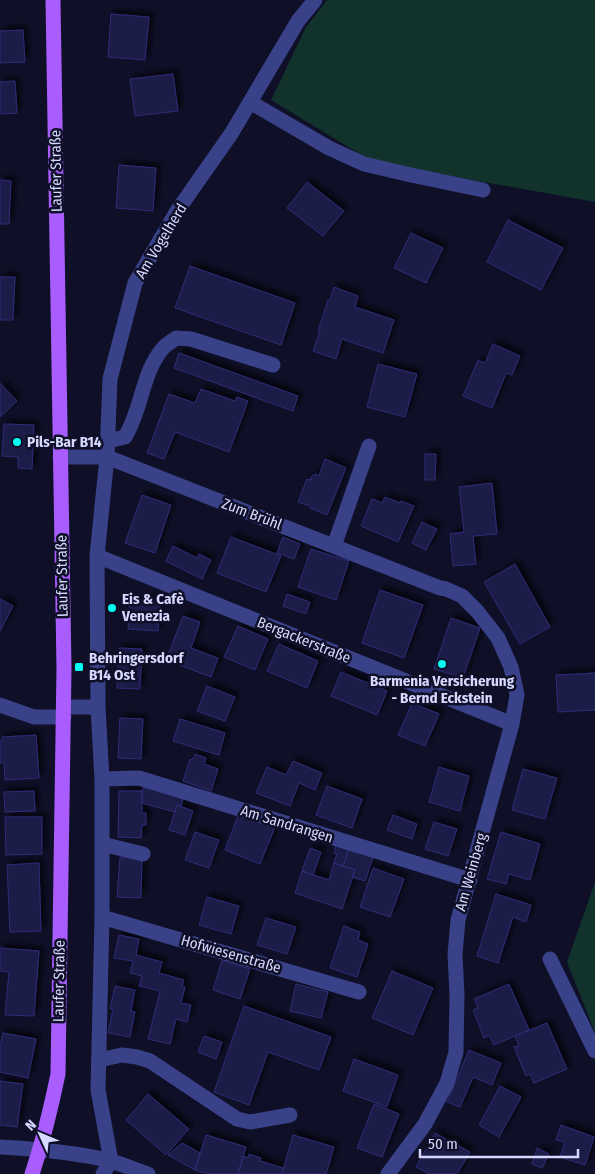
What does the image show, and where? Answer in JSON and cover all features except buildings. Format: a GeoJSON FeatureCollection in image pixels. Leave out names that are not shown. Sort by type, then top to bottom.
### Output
{"type":"FeatureCollection","features":[{"type":"Feature","properties":{"kind":"main road","name":"Laufer Straße"},"geometry":{"type":"LineString","coordinates":[[32,1174],[50,1112],[58,1074],[64,712],[54,0]]}},
{"type":"Feature","properties":{"kind":"street","name":"Am Vogelherd"},"geometry":{"type":"LineString","coordinates":[[107,457],[110,379],[135,283],[177,211],[231,134],[298,21],[315,0]]}},
{"type":"Feature","properties":{"kind":"street"},"geometry":{"type":"LineString","coordinates":[[250,102],[329,148],[364,164],[483,190]]}},
{"type":"Feature","properties":{"kind":"street"},"geometry":{"type":"LineString","coordinates":[[108,441],[125,437],[131,428],[150,368],[163,348],[176,338],[190,339],[273,365]]}},
{"type":"Feature","properties":{"kind":"street"},"geometry":{"type":"LineString","coordinates":[[334,546],[369,446]]}},
{"type":"Feature","properties":{"kind":"street","name":"Zum Brühl"},"geometry":{"type":"LineString","coordinates":[[60,457],[107,457],[440,588]]}},
{"type":"Feature","properties":{"kind":"street"},"geometry":{"type":"LineString","coordinates":[[107,457],[97,556],[98,707],[102,779],[102,917],[98,1090],[107,1168]]}},
{"type":"Feature","properties":{"kind":"street","name":"Bergackerstraße"},"geometry":{"type":"LineString","coordinates":[[97,556],[512,724]]}},
{"type":"Feature","properties":{"kind":"street","name":"Am Weinberg"},"geometry":{"type":"LineString","coordinates":[[388,1174],[425,1124],[447,1083],[456,1052],[458,920],[512,724],[517,695],[511,666],[498,638],[477,611],[462,596],[440,588]]}},
{"type":"Feature","properties":{"kind":"street"},"geometry":{"type":"LineString","coordinates":[[0,705],[34,717],[98,707]]}},
{"type":"Feature","properties":{"kind":"street","name":"Am Sandrangen"},"geometry":{"type":"LineString","coordinates":[[102,779],[139,778],[470,880]]}},
{"type":"Feature","properties":{"kind":"street"},"geometry":{"type":"LineString","coordinates":[[102,844],[143,854]]}},
{"type":"Feature","properties":{"kind":"street","name":"Hofwiesenstraße"},"geometry":{"type":"LineString","coordinates":[[102,917],[360,992]]}},
{"type":"Feature","properties":{"kind":"street"},"geometry":{"type":"LineString","coordinates":[[550,959],[595,1051]]}},
{"type":"Feature","properties":{"kind":"street"},"geometry":{"type":"LineString","coordinates":[[99,1060],[122,1055],[136,1056],[150,1061],[237,1119],[250,1122],[290,1115]]}},
{"type":"Feature","properties":{"kind":"street"},"geometry":{"type":"LineString","coordinates":[[0,1147],[69,1154],[107,1168],[148,1174]]}},
{"type":"Feature","properties":{"kind":"green space"},"geometry":{"type":"Polygon","coordinates":[[[327,0],[595,0],[595,202],[373,162],[271,100],[306,27],[327,0]]]}},
{"type":"Feature","properties":{"kind":"green space"},"geometry":{"type":"Polygon","coordinates":[[[595,882],[595,1033],[567,962],[595,882]]]}},
{"type":"Feature","properties":{"kind":"place","name":"Pils-Bar B14"},"geometry":{"type":"Point","coordinates":[17,442]}},
{"type":"Feature","properties":{"kind":"place","name":"Eis & Cafè Venezia"},"geometry":{"type":"Point","coordinates":[112,608]}},
{"type":"Feature","properties":{"kind":"place","name":"Barmenia Versicherung - Bernd Eckstein"},"geometry":{"type":"Point","coordinates":[442,664]}},
{"type":"Feature","properties":{"kind":"place","name":"Behringersdorf B14 Ost"},"geometry":{"type":"Point","coordinates":[79,667]}}]}
